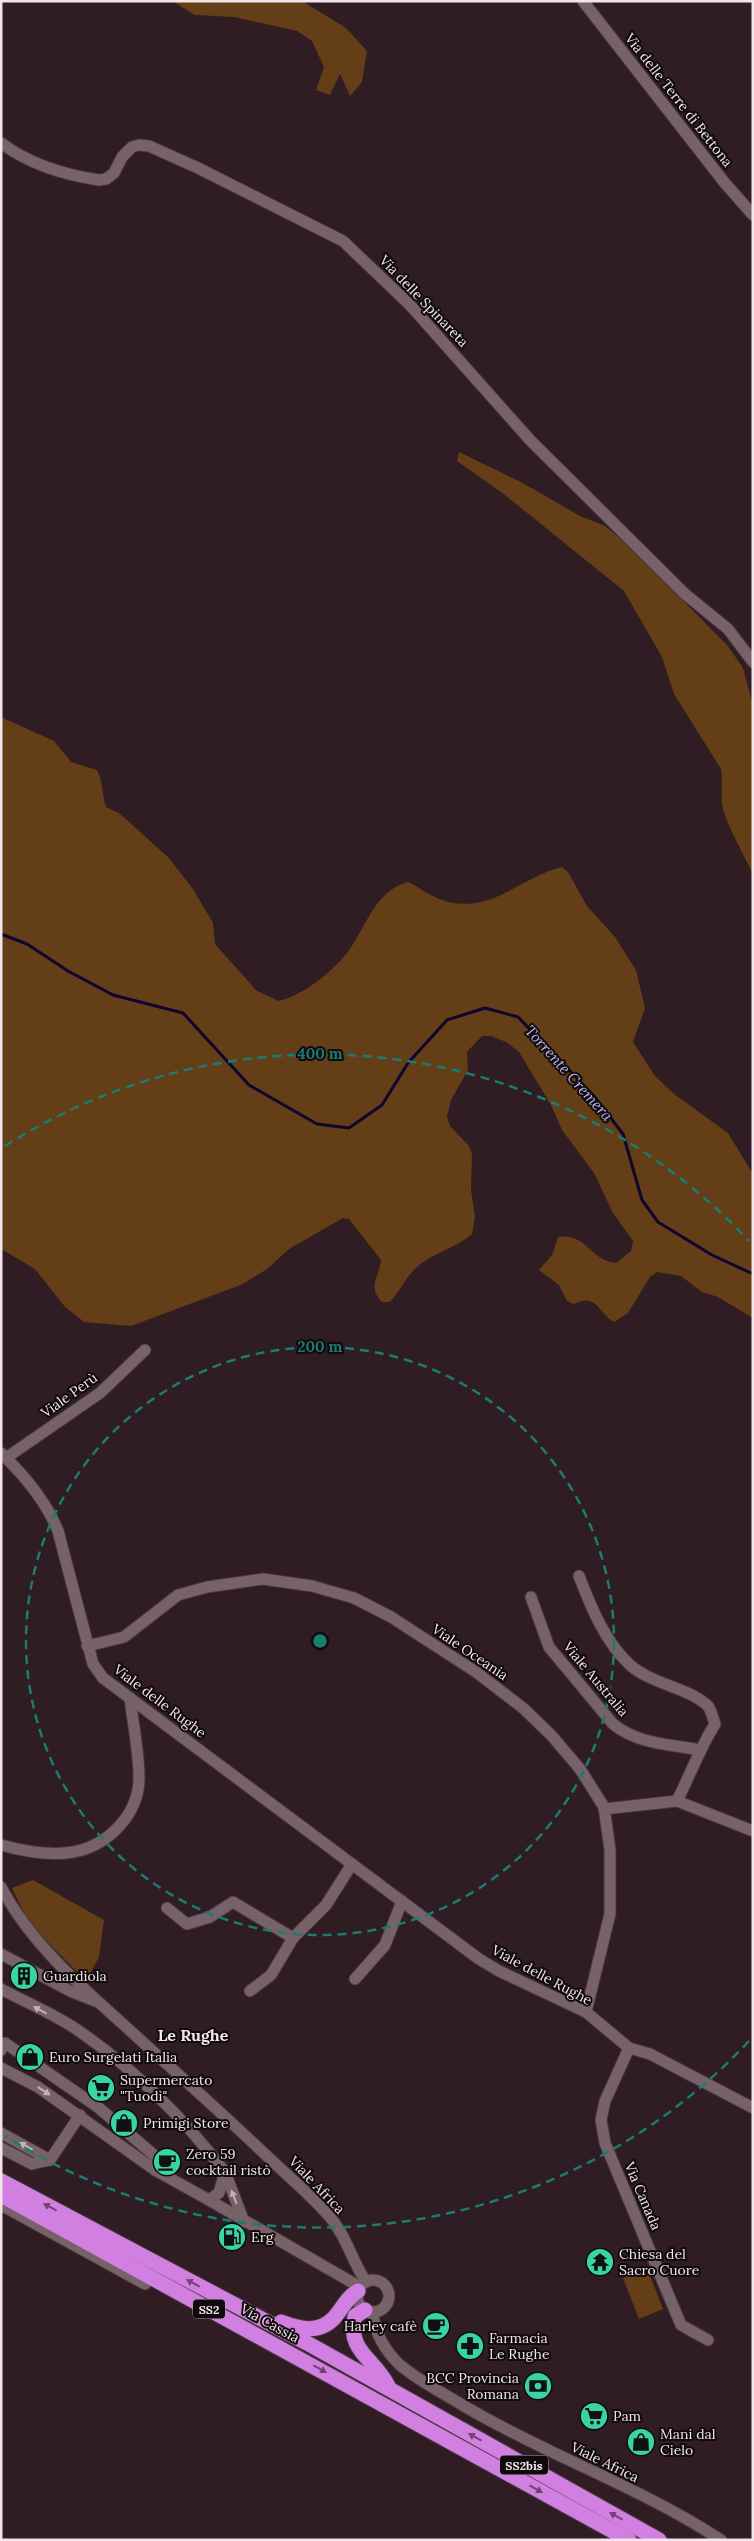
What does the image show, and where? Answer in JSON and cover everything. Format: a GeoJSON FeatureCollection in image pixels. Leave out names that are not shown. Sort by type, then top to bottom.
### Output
{"type":"FeatureCollection","features":[{"type":"Feature","properties":{"kind":"highway","name":"Via Cassia"},"geometry":{"type":"LineString","coordinates":[[1,2181],[390,2390]]}},
{"type":"Feature","properties":{"kind":"highway","name":"Via Cassia"},"geometry":{"type":"LineString","coordinates":[[1,2195],[417,2423]]}},
{"type":"Feature","properties":{"kind":"highway"},"geometry":{"type":"LineString","coordinates":[[145,2284],[271,2353],[298,2357]]}},
{"type":"Feature","properties":{"kind":"highway"},"geometry":{"type":"LineString","coordinates":[[254,2316],[310,2330],[324,2325],[333,2319],[348,2297],[361,2287]]}},
{"type":"Feature","properties":{"kind":"highway"},"geometry":{"type":"LineString","coordinates":[[369,2311],[356,2316],[352,2327],[357,2348],[384,2378],[390,2390]]}},
{"type":"Feature","properties":{"kind":"highway","name":"SS2bis"},"geometry":{"type":"LineString","coordinates":[[390,2390],[659,2540]]}},
{"type":"Feature","properties":{"kind":"highway","name":"SS2bis"},"geometry":{"type":"LineString","coordinates":[[417,2423],[629,2540]]}},
{"type":"Feature","properties":{"kind":"street","name":"Via delle Terre di Bettona"},"geometry":{"type":"LineString","coordinates":[[583,1],[724,182],[753,215]]}},
{"type":"Feature","properties":{"kind":"street","name":"Via delle Spinareta"},"geometry":{"type":"LineString","coordinates":[[1,143],[17,155],[37,164],[98,180],[106,179],[114,173],[122,157],[132,147],[140,145],[149,146],[207,172],[343,241],[410,305],[530,440],[575,482],[675,584],[728,629],[753,662]]}},
{"type":"Feature","properties":{"kind":"street","name":"Viale Perù"},"geometry":{"type":"LineString","coordinates":[[4,1456],[100,1393],[145,1350]]}},
{"type":"Feature","properties":{"kind":"street","name":"Viale delle Rughe"},"geometry":{"type":"LineString","coordinates":[[4,1456],[36,1492],[50,1512],[58,1531],[92,1664],[102,1678],[499,1971],[586,2012],[629,2048],[650,2054],[753,2108]]}},
{"type":"Feature","properties":{"kind":"street"},"geometry":{"type":"LineString","coordinates":[[579,1576],[589,1603],[608,1637],[630,1665],[652,1680],[694,1696],[709,1707],[714,1724],[677,1800]]}},
{"type":"Feature","properties":{"kind":"street","name":"Viale Oceania"},"geometry":{"type":"LineString","coordinates":[[87,1646],[124,1637],[178,1596],[207,1587],[263,1579],[312,1586],[354,1598],[391,1617],[461,1662],[523,1708],[551,1735],[580,1769],[604,1809],[610,1850],[610,1914],[586,2012]]}},
{"type":"Feature","properties":{"kind":"street","name":"Viale Australia"},"geometry":{"type":"LineString","coordinates":[[530,1597],[549,1647],[613,1724],[624,1733],[637,1738],[700,1750]]}},
{"type":"Feature","properties":{"kind":"street"},"geometry":{"type":"LineString","coordinates":[[1,1845],[24,1851],[73,1852],[102,1841],[122,1825],[134,1806],[139,1779],[130,1698]]}},
{"type":"Feature","properties":{"kind":"street"},"geometry":{"type":"LineString","coordinates":[[604,1809],[677,1800],[753,1831]]}},
{"type":"Feature","properties":{"kind":"street"},"geometry":{"type":"LineString","coordinates":[[250,1991],[271,1975],[293,1938],[326,1905],[352,1864]]}},
{"type":"Feature","properties":{"kind":"street","name":"Viale Africa"},"geometry":{"type":"LineString","coordinates":[[1,1887],[16,1915],[36,1940],[99,2003],[242,2132],[330,2217],[343,2236],[357,2269],[361,2287],[358,2301],[369,2311],[374,2328],[398,2363],[412,2375],[498,2426],[640,2496],[721,2540]]}},
{"type":"Feature","properties":{"kind":"street"},"geometry":{"type":"LineString","coordinates":[[355,1979],[385,1945],[402,1901]]}},
{"type":"Feature","properties":{"kind":"street"},"geometry":{"type":"LineString","coordinates":[[167,1908],[187,1924],[210,1917],[233,1902],[293,1938]]}},
{"type":"Feature","properties":{"kind":"street"},"geometry":{"type":"LineString","coordinates":[[2,1953],[72,1992],[99,2003]]}},
{"type":"Feature","properties":{"kind":"street"},"geometry":{"type":"LineString","coordinates":[[1,1989],[78,2030],[141,2081],[200,2139],[225,2172],[244,2222]]}},
{"type":"Feature","properties":{"kind":"street"},"geometry":{"type":"LineString","coordinates":[[1,2050],[6,2043],[99,2108],[162,2162],[156,2170]]}},
{"type":"Feature","properties":{"kind":"street","name":"Via Canada"},"geometry":{"type":"LineString","coordinates":[[629,2048],[605,2101],[601,2120],[605,2144],[681,2324],[708,2340]]}},
{"type":"Feature","properties":{"kind":"street"},"geometry":{"type":"LineString","coordinates":[[1,2068],[38,2087],[156,2170],[244,2222],[361,2287],[380,2282],[388,2294],[384,2308],[369,2311]]}},
{"type":"Feature","properties":{"kind":"street"},"geometry":{"type":"LineString","coordinates":[[1,2148],[32,2164],[50,2160],[80,2115]]}},
{"type":"Feature","properties":{"kind":"street"},"geometry":{"type":"LineString","coordinates":[[1,2133],[50,2160]]}},
{"type":"Feature","properties":{"kind":"street"},"geometry":{"type":"LineString","coordinates":[[209,2200],[219,2193],[225,2172]]}},
{"type":"Feature","properties":{"kind":"street"},"geometry":{"type":"LineString","coordinates":[[1,2205],[145,2284]]}},
{"type":"Feature","properties":{"kind":"shaded area"},"geometry":{"type":"Polygon","coordinates":[[[172,1],[302,1],[346,28],[367,51],[362,82],[350,96],[340,74],[330,95],[316,90],[324,67],[312,41],[297,31],[234,17],[195,15],[172,1]]]}},
{"type":"Feature","properties":{"kind":"shaded area"},"geometry":{"type":"Polygon","coordinates":[[[459,452],[521,482],[580,516],[605,526],[626,543],[728,646],[743,668],[753,705],[753,875],[724,812],[721,769],[674,694],[662,657],[624,591],[505,495],[457,461],[459,452]]]}},
{"type":"Feature","properties":{"kind":"shaded area"},"geometry":{"type":"Polygon","coordinates":[[[1,717],[54,741],[71,762],[97,770],[106,807],[119,813],[168,857],[193,889],[213,923],[215,944],[257,991],[279,1001],[298,994],[333,968],[354,943],[379,902],[396,887],[408,882],[442,900],[459,904],[475,903],[490,899],[547,872],[562,867],[568,872],[587,906],[615,937],[636,970],[645,1008],[633,1042],[655,1076],[674,1094],[728,1133],[753,1174],[753,1318],[718,1297],[702,1292],[681,1276],[657,1272],[650,1277],[628,1313],[614,1322],[593,1302],[588,1300],[574,1304],[567,1301],[559,1285],[539,1270],[552,1255],[558,1237],[576,1239],[599,1257],[616,1263],[631,1251],[633,1241],[613,1213],[594,1173],[562,1130],[551,1105],[519,1052],[506,1042],[491,1036],[482,1036],[467,1052],[468,1070],[451,1100],[447,1117],[450,1126],[469,1146],[472,1154],[471,1190],[475,1217],[472,1234],[417,1267],[390,1302],[382,1302],[375,1291],[375,1282],[381,1260],[349,1219],[343,1218],[289,1249],[267,1269],[243,1284],[131,1326],[84,1322],[65,1307],[35,1269],[1,1249],[1,717]]]}},
{"type":"Feature","properties":{"kind":"shaded area"},"geometry":{"type":"Polygon","coordinates":[[[33,1880],[104,1920],[99,1957],[86,1981],[28,1922],[12,1888],[33,1880]]]}},
{"type":"Feature","properties":{"kind":"shaded area"},"geometry":{"type":"Polygon","coordinates":[[[647,2268],[663,2309],[639,2319],[623,2278],[647,2268]]]}},
{"type":"Feature","properties":{"kind":"waterway","name":"Torrente Cremera"},"geometry":{"type":"LineString","coordinates":[[1,934],[27,944],[68,971],[113,995],[183,1013],[249,1085],[317,1124],[349,1128],[382,1105],[408,1063],[447,1020],[485,1008],[518,1017],[593,1095],[623,1134],[642,1200],[658,1222],[712,1255],[753,1274]]}},
{"type":"Feature","properties":{"kind":"place","name":"Guardiola"},"geometry":{"type":"Point","coordinates":[24,1976]}},
{"type":"Feature","properties":{"kind":"place","name":"Euro Surgelati Italia"},"geometry":{"type":"Point","coordinates":[30,2057]}},
{"type":"Feature","properties":{"kind":"place","name":"Supermercato \"Tuodì\""},"geometry":{"type":"Point","coordinates":[101,2088]}},
{"type":"Feature","properties":{"kind":"place","name":"Primigi Store"},"geometry":{"type":"Point","coordinates":[124,2123]}},
{"type":"Feature","properties":{"kind":"place","name":"Zero 59 cocktail ristò"},"geometry":{"type":"Point","coordinates":[167,2162]}},
{"type":"Feature","properties":{"kind":"place","name":"Erg"},"geometry":{"type":"Point","coordinates":[232,2237]}},
{"type":"Feature","properties":{"kind":"place","name":"Chiesa del Sacro Cuore"},"geometry":{"type":"Point","coordinates":[600,2262]}},
{"type":"Feature","properties":{"kind":"place","name":"Harley cafè"},"geometry":{"type":"Point","coordinates":[436,2326]}},
{"type":"Feature","properties":{"kind":"place","name":"Farmacia Le Rughe"},"geometry":{"type":"Point","coordinates":[470,2346]}},
{"type":"Feature","properties":{"kind":"place","name":"BCC Provincia Romana"},"geometry":{"type":"Point","coordinates":[538,2386]}},
{"type":"Feature","properties":{"kind":"place","name":"Pam"},"geometry":{"type":"Point","coordinates":[594,2416]}},
{"type":"Feature","properties":{"kind":"place","name":"Mani dal Cielo"},"geometry":{"type":"Point","coordinates":[641,2442]}},
{"type":"Feature","properties":{"kind":"district","name":"Le Rughe"},"geometry":{"type":"Point","coordinates":[193,2035]}}]}
